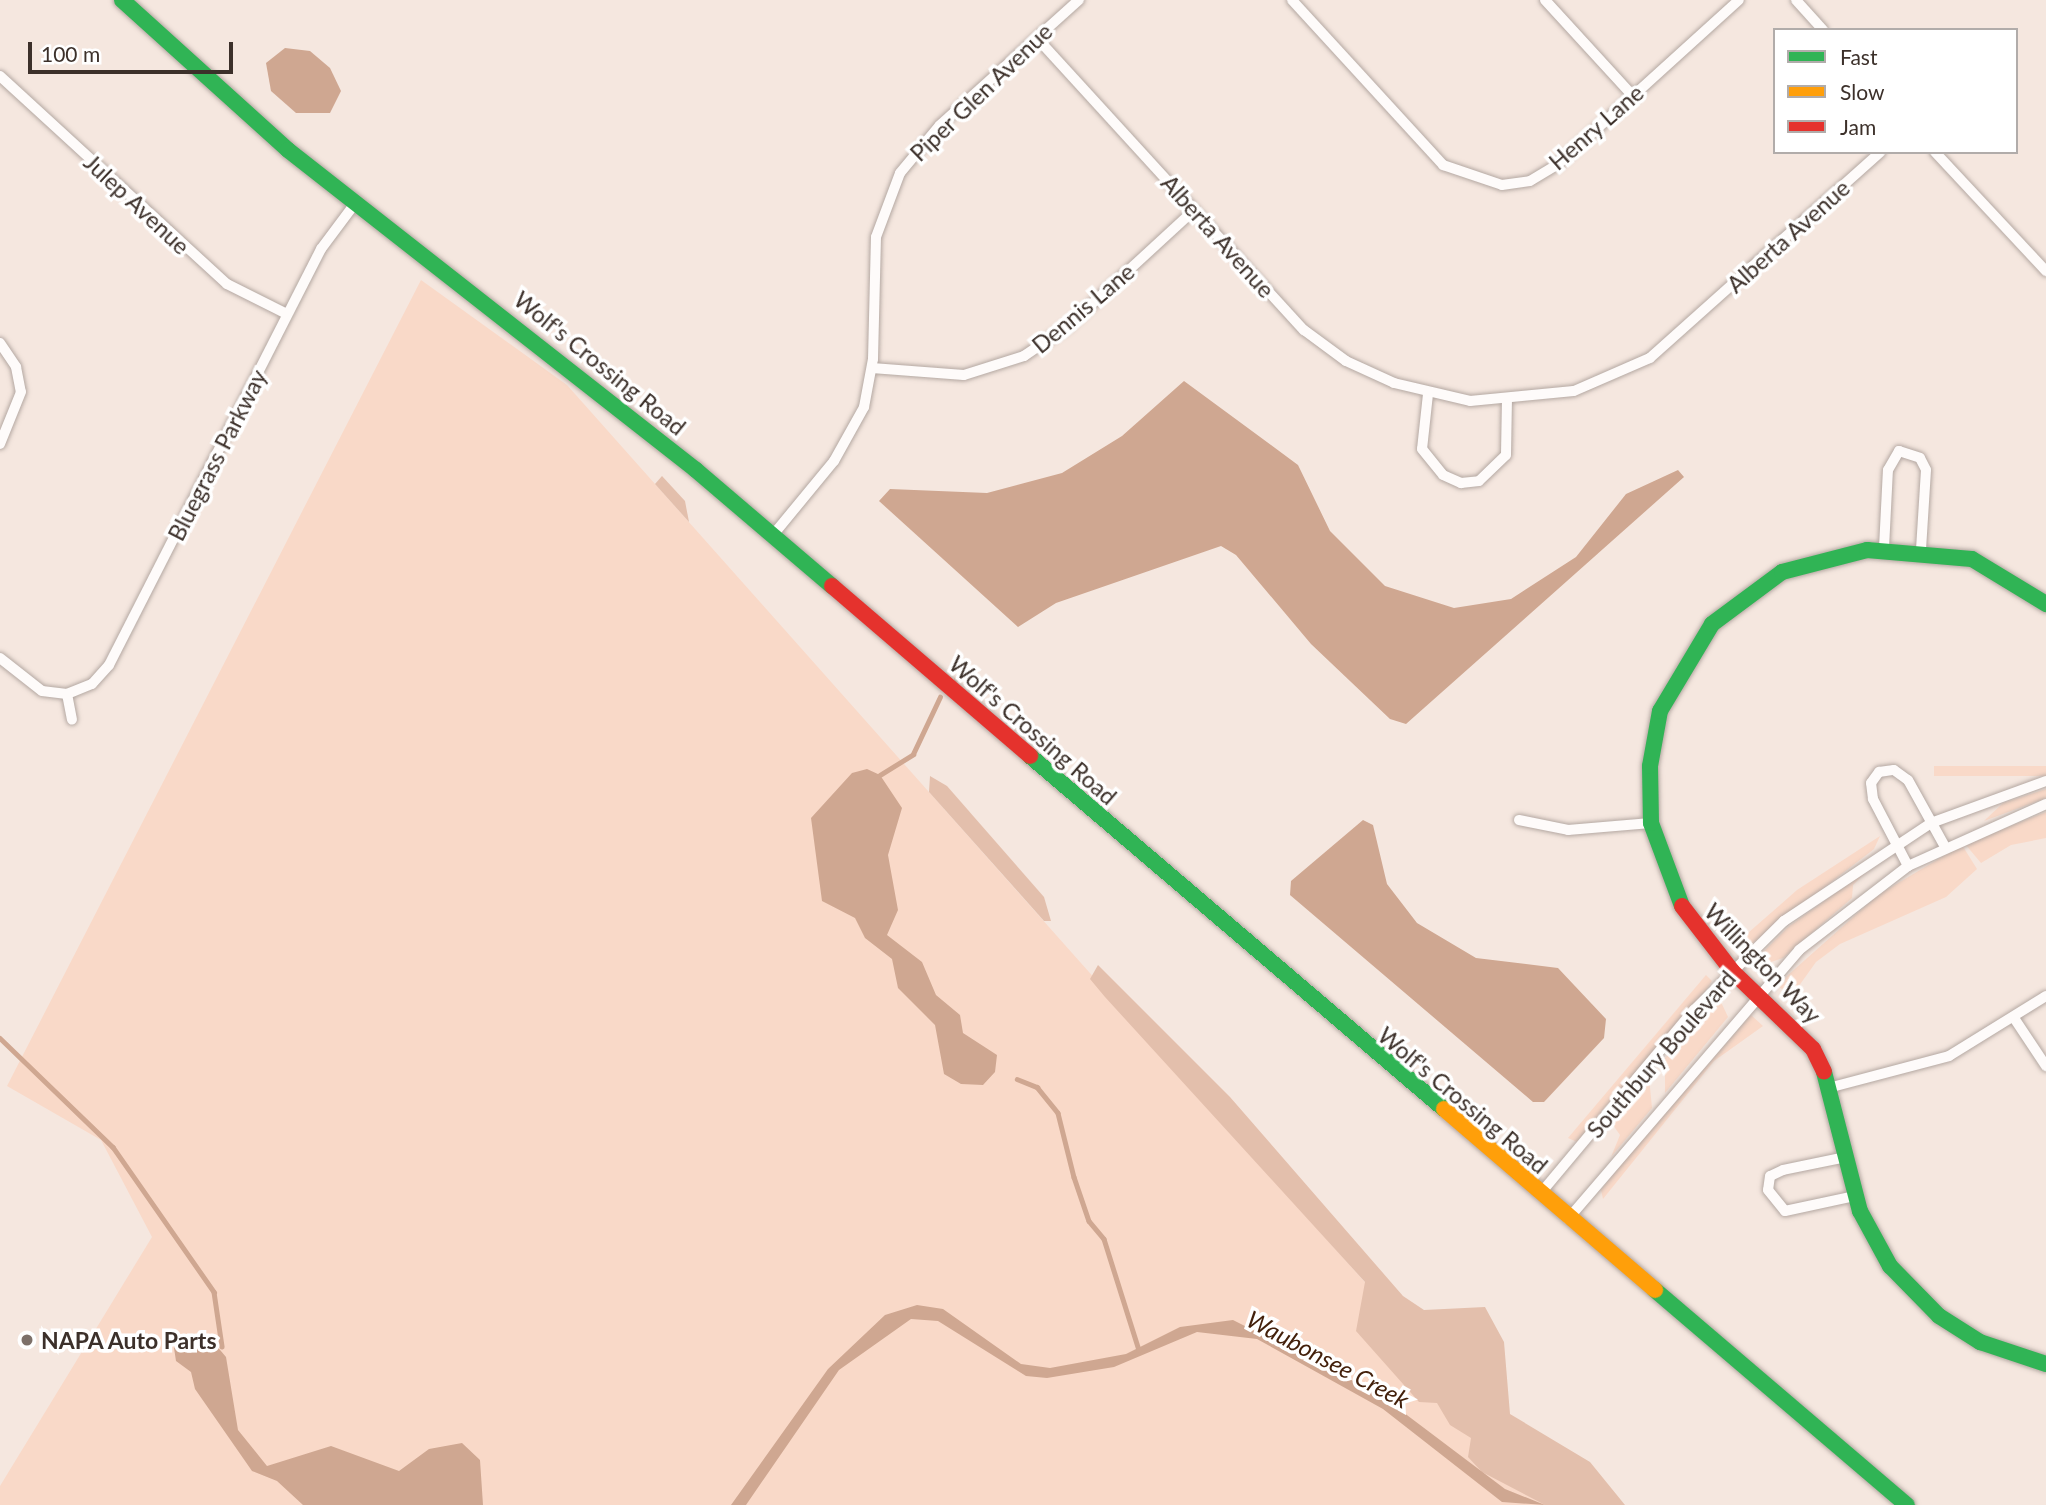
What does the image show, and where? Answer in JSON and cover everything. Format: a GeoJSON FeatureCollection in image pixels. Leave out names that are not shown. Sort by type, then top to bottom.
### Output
{"type":"FeatureCollection","features":[{"type":"Feature","properties":{"kind":"main road","name":"Wolf's Crossing Road"},"geometry":{"type":"LineString","coordinates":[[122,0],[260,127],[540,342],[772,535],[1539,1195],[1907,1505]]}},
{"type":"Feature","properties":{"kind":"main road","name":"Willington Way"},"geometry":{"type":"LineString","coordinates":[[2046,604],[1972,559],[1921,550],[1884,548],[1782,572],[1712,624],[1660,711],[1650,766],[1651,823],[1675,897],[1732,971],[1758,993],[1813,1049],[1832,1087],[1855,1196],[1890,1266],[1928,1307],[1980,1342],[2046,1364]]}},
{"type":"Feature","properties":{"kind":"street","name":"Piper Glen Avenue"},"geometry":{"type":"LineString","coordinates":[[772,535],[848,440],[872,368],[874,251],[892,188],[922,144],[1079,0]]}},
{"type":"Feature","properties":{"kind":"street","name":"Henry Lane"},"geometry":{"type":"LineString","coordinates":[[1292,0],[1431,153],[1460,176],[1483,183],[1530,181],[1549,170],[1739,0]]}},
{"type":"Feature","properties":{"kind":"street"},"geometry":{"type":"LineString","coordinates":[[1545,0],[1633,96]]}},
{"type":"Feature","properties":{"kind":"street"},"geometry":{"type":"LineString","coordinates":[[1796,0],[1822,28]]}},
{"type":"Feature","properties":{"kind":"street","name":"Alberta Avenue"},"geometry":{"type":"LineString","coordinates":[[1037,38],[1304,330],[1346,361],[1428,394],[1507,400],[1603,383],[1650,358],[1879,154]]}},
{"type":"Feature","properties":{"kind":"street","name":"Julep Avenue"},"geometry":{"type":"LineString","coordinates":[[0,76],[227,284],[287,314]]}},
{"type":"Feature","properties":{"kind":"street"},"geometry":{"type":"LineString","coordinates":[[1937,154],[2046,271]]}},
{"type":"Feature","properties":{"kind":"street","name":"Bluegrass Parkway"},"geometry":{"type":"LineString","coordinates":[[67,694],[92,684],[120,647],[321,249],[356,202]]}},
{"type":"Feature","properties":{"kind":"street","name":"Dennis Lane"},"geometry":{"type":"LineString","coordinates":[[872,368],[964,375],[1024,356],[1068,326],[1194,210]]}},
{"type":"Feature","properties":{"kind":"street"},"geometry":{"type":"LineString","coordinates":[[0,344],[18,379],[21,392],[0,444]]}},
{"type":"Feature","properties":{"kind":"street"},"geometry":{"type":"LineString","coordinates":[[18,379],[31,374]]}},
{"type":"Feature","properties":{"kind":"street"},"geometry":{"type":"LineString","coordinates":[[1428,394],[1422,449],[1443,475],[1461,483],[1479,481],[1506,455],[1507,400]]}},
{"type":"Feature","properties":{"kind":"street"},"geometry":{"type":"LineString","coordinates":[[1884,548],[1888,470],[1899,451],[1920,458],[1926,471],[1921,550]]}},
{"type":"Feature","properties":{"kind":"street"},"geometry":{"type":"LineString","coordinates":[[0,658],[30,684],[67,694],[72,720]]}},
{"type":"Feature","properties":{"kind":"street"},"geometry":{"type":"LineString","coordinates":[[1908,866],[1871,791],[1879,772],[1902,773],[1944,845]]}},
{"type":"Feature","properties":{"kind":"street","name":"Southbury Boulevard"},"geometry":{"type":"LineString","coordinates":[[1539,1195],[1732,971],[1812,899],[1931,822],[2046,781]]}},
{"type":"Feature","properties":{"kind":"street","name":"Southbury Boulevard"},"geometry":{"type":"LineString","coordinates":[[1568,1219],[1758,993],[1834,921],[1908,866],[1944,845],[2046,804]]}},
{"type":"Feature","properties":{"kind":"street"},"geometry":{"type":"LineString","coordinates":[[1519,820],[1568,830],[1651,823]]}},
{"type":"Feature","properties":{"kind":"street"},"geometry":{"type":"LineString","coordinates":[[1832,1087],[1949,1056],[2046,996]]}},
{"type":"Feature","properties":{"kind":"street"},"geometry":{"type":"LineString","coordinates":[[2014,1017],[2046,1066]]}},
{"type":"Feature","properties":{"kind":"street"},"geometry":{"type":"LineString","coordinates":[[1846,1157],[1783,1170],[1770,1176],[1768,1190],[1785,1210],[1855,1196]]}},
{"type":"Feature","properties":{"kind":"shaded area"},"geometry":{"type":"Polygon","coordinates":[[[285,48],[310,51],[330,68],[341,91],[330,113],[296,113],[271,91],[266,63],[285,48]]]}},
{"type":"Feature","properties":{"kind":"shaded area"},"geometry":{"type":"Polygon","coordinates":[[[421,280],[567,385],[1563,1505],[0,1505],[0,1486],[152,1237],[101,1140],[7,1086],[421,280]]]}},
{"type":"Feature","properties":{"kind":"shaded area"},"geometry":{"type":"Polygon","coordinates":[[[1184,381],[1298,465],[1330,531],[1385,586],[1454,608],[1511,599],[1576,557],[1626,494],[1678,470],[1684,477],[1406,724],[1390,719],[1311,644],[1236,555],[1221,546],[1056,603],[1018,627],[879,501],[890,489],[987,493],[1062,473],[1122,436],[1184,381]]]}},
{"type":"Feature","properties":{"kind":"shaded area"},"geometry":{"type":"Polygon","coordinates":[[[662,476],[685,501],[689,522],[655,484],[662,476]]]}},
{"type":"Feature","properties":{"kind":"shaded area"},"geometry":{"type":"Polygon","coordinates":[[[1934,766],[2046,766],[2046,776],[1934,776],[1934,766]]]}},
{"type":"Feature","properties":{"kind":"shaded area"},"geometry":{"type":"Polygon","coordinates":[[[867,769],[880,775],[902,808],[888,855],[898,910],[887,935],[922,962],[936,995],[960,1015],[963,1033],[997,1055],[995,1072],[983,1085],[961,1084],[944,1074],[935,1025],[898,988],[892,959],[865,938],[855,918],[822,901],[811,818],[852,773],[867,769]]]}},
{"type":"Feature","properties":{"kind":"shaded area"},"geometry":{"type":"Polygon","coordinates":[[[930,776],[947,786],[1044,897],[1051,921],[1044,921],[929,792],[930,776]]]}},
{"type":"Feature","properties":{"kind":"shaded area"},"geometry":{"type":"Polygon","coordinates":[[[2046,789],[2046,798],[1984,821],[2003,803],[2046,789]]]}},
{"type":"Feature","properties":{"kind":"shaded area"},"geometry":{"type":"Polygon","coordinates":[[[2046,812],[2046,838],[2011,845],[1981,863],[1965,844],[2046,812]]]}},
{"type":"Feature","properties":{"kind":"shaded area"},"geometry":{"type":"Polygon","coordinates":[[[1363,820],[1373,825],[1387,884],[1417,923],[1476,958],[1558,968],[1606,1019],[1604,1038],[1544,1102],[1533,1102],[1290,895],[1291,881],[1363,820]]]}},
{"type":"Feature","properties":{"kind":"shaded area"},"geometry":{"type":"Polygon","coordinates":[[[1880,836],[1874,849],[1745,949],[1733,946],[1797,890],[1880,836]]]}},
{"type":"Feature","properties":{"kind":"shaded area"},"geometry":{"type":"Polygon","coordinates":[[[1962,845],[1977,869],[1946,897],[1840,944],[1816,962],[1791,997],[1777,985],[1878,895],[1962,845]]]}},
{"type":"Feature","properties":{"kind":"shaded area"},"geometry":{"type":"Polygon","coordinates":[[[1868,870],[1853,885],[1852,898],[1783,958],[1765,964],[1762,953],[1788,927],[1868,870]]]}},
{"type":"Feature","properties":{"kind":"shaded area"},"geometry":{"type":"Polygon","coordinates":[[[1098,965],[1230,1097],[1403,1296],[1424,1310],[1485,1307],[1504,1342],[1510,1414],[1590,1462],[1625,1505],[1545,1505],[1482,1472],[1468,1457],[1471,1438],[1450,1425],[1437,1403],[1419,1402],[1356,1331],[1365,1282],[1105,997],[1090,979],[1098,965]]]}},
{"type":"Feature","properties":{"kind":"shaded area"},"geometry":{"type":"Polygon","coordinates":[[[1706,975],[1712,981],[1706,990],[1577,1142],[1568,1138],[1706,975]]]}},
{"type":"Feature","properties":{"kind":"shaded area"},"geometry":{"type":"Polygon","coordinates":[[[1721,1002],[1728,1017],[1665,1093],[1665,1058],[1712,1003],[1721,1002]]]}},
{"type":"Feature","properties":{"kind":"shaded area"},"geometry":{"type":"Polygon","coordinates":[[[1751,1015],[1763,1026],[1714,1061],[1603,1199],[1601,1190],[1615,1171],[1751,1015]]]}},
{"type":"Feature","properties":{"kind":"shaded area"},"geometry":{"type":"Polygon","coordinates":[[[1649,1077],[1652,1108],[1611,1157],[1620,1135],[1613,1125],[1649,1077]]]}},
{"type":"Feature","properties":{"kind":"shaded area"},"geometry":{"type":"Polygon","coordinates":[[[917,1305],[943,1309],[1021,1364],[1050,1368],[1126,1354],[1180,1327],[1233,1320],[1379,1394],[1505,1489],[1545,1505],[1502,1502],[1383,1409],[1257,1339],[1197,1332],[1114,1367],[1047,1378],[1026,1376],[938,1321],[911,1319],[839,1370],[746,1505],[731,1505],[828,1369],[885,1315],[917,1305]]]}},
{"type":"Feature","properties":{"kind":"shaded area"},"geometry":{"type":"Polygon","coordinates":[[[210,1338],[226,1357],[238,1430],[267,1466],[331,1446],[399,1471],[429,1449],[462,1443],[480,1460],[483,1505],[303,1505],[277,1481],[252,1471],[195,1389],[191,1372],[176,1361],[174,1348],[182,1340],[210,1338]]]}},
{"type":"Feature","properties":{"kind":"waterway"},"geometry":{"type":"LineString","coordinates":[[956,679],[965,671]]}},
{"type":"Feature","properties":{"kind":"waterway"},"geometry":{"type":"LineString","coordinates":[[880,775],[913,754],[940,697]]}},
{"type":"Feature","properties":{"kind":"waterway"},"geometry":{"type":"LineString","coordinates":[[0,1038],[113,1147],[214,1292],[222,1346]]}},
{"type":"Feature","properties":{"kind":"waterway"},"geometry":{"type":"LineString","coordinates":[[1017,1079],[1037,1087],[1058,1113],[1074,1177],[1089,1221],[1104,1239],[1139,1350]]}},
{"type":"Feature","properties":{"kind":"traffic: fast"},"geometry":{"type":"LineString","coordinates":[[122,0],[288,150],[696,470],[832,586]]}},
{"type":"Feature","properties":{"kind":"traffic: fast"},"geometry":{"type":"LineString","coordinates":[[1682,906],[1651,823],[1650,766],[1660,711],[1712,624],[1782,572],[1867,550],[1972,559],[2046,604]]}},
{"type":"Feature","properties":{"kind":"traffic: fast"},"geometry":{"type":"LineString","coordinates":[[1030,756],[1444,1109]]}},
{"type":"Feature","properties":{"kind":"traffic: fast"},"geometry":{"type":"LineString","coordinates":[[1824,1072],[1860,1211],[1890,1266],[1939,1316],[1980,1342],[2046,1364]]}},
{"type":"Feature","properties":{"kind":"traffic: fast"},"geometry":{"type":"LineString","coordinates":[[1655,1290],[1907,1505]]}},
{"type":"Feature","properties":{"kind":"traffic: slow"},"geometry":{"type":"LineString","coordinates":[[1444,1109],[1655,1290]]}},
{"type":"Feature","properties":{"kind":"traffic: jam"},"geometry":{"type":"LineString","coordinates":[[832,586],[1030,756]]}},
{"type":"Feature","properties":{"kind":"traffic: jam"},"geometry":{"type":"LineString","coordinates":[[1682,906],[1732,971],[1813,1049],[1824,1072]]}},
{"type":"Feature","properties":{"kind":"place","name":"NAPA Auto Parts"},"geometry":{"type":"Point","coordinates":[27,1340]}},
{"type":"Feature","properties":{"kind":"water label","name":"Waubonsee Creek"},"geometry":{"type":"Point","coordinates":[1328,1359]}}]}
